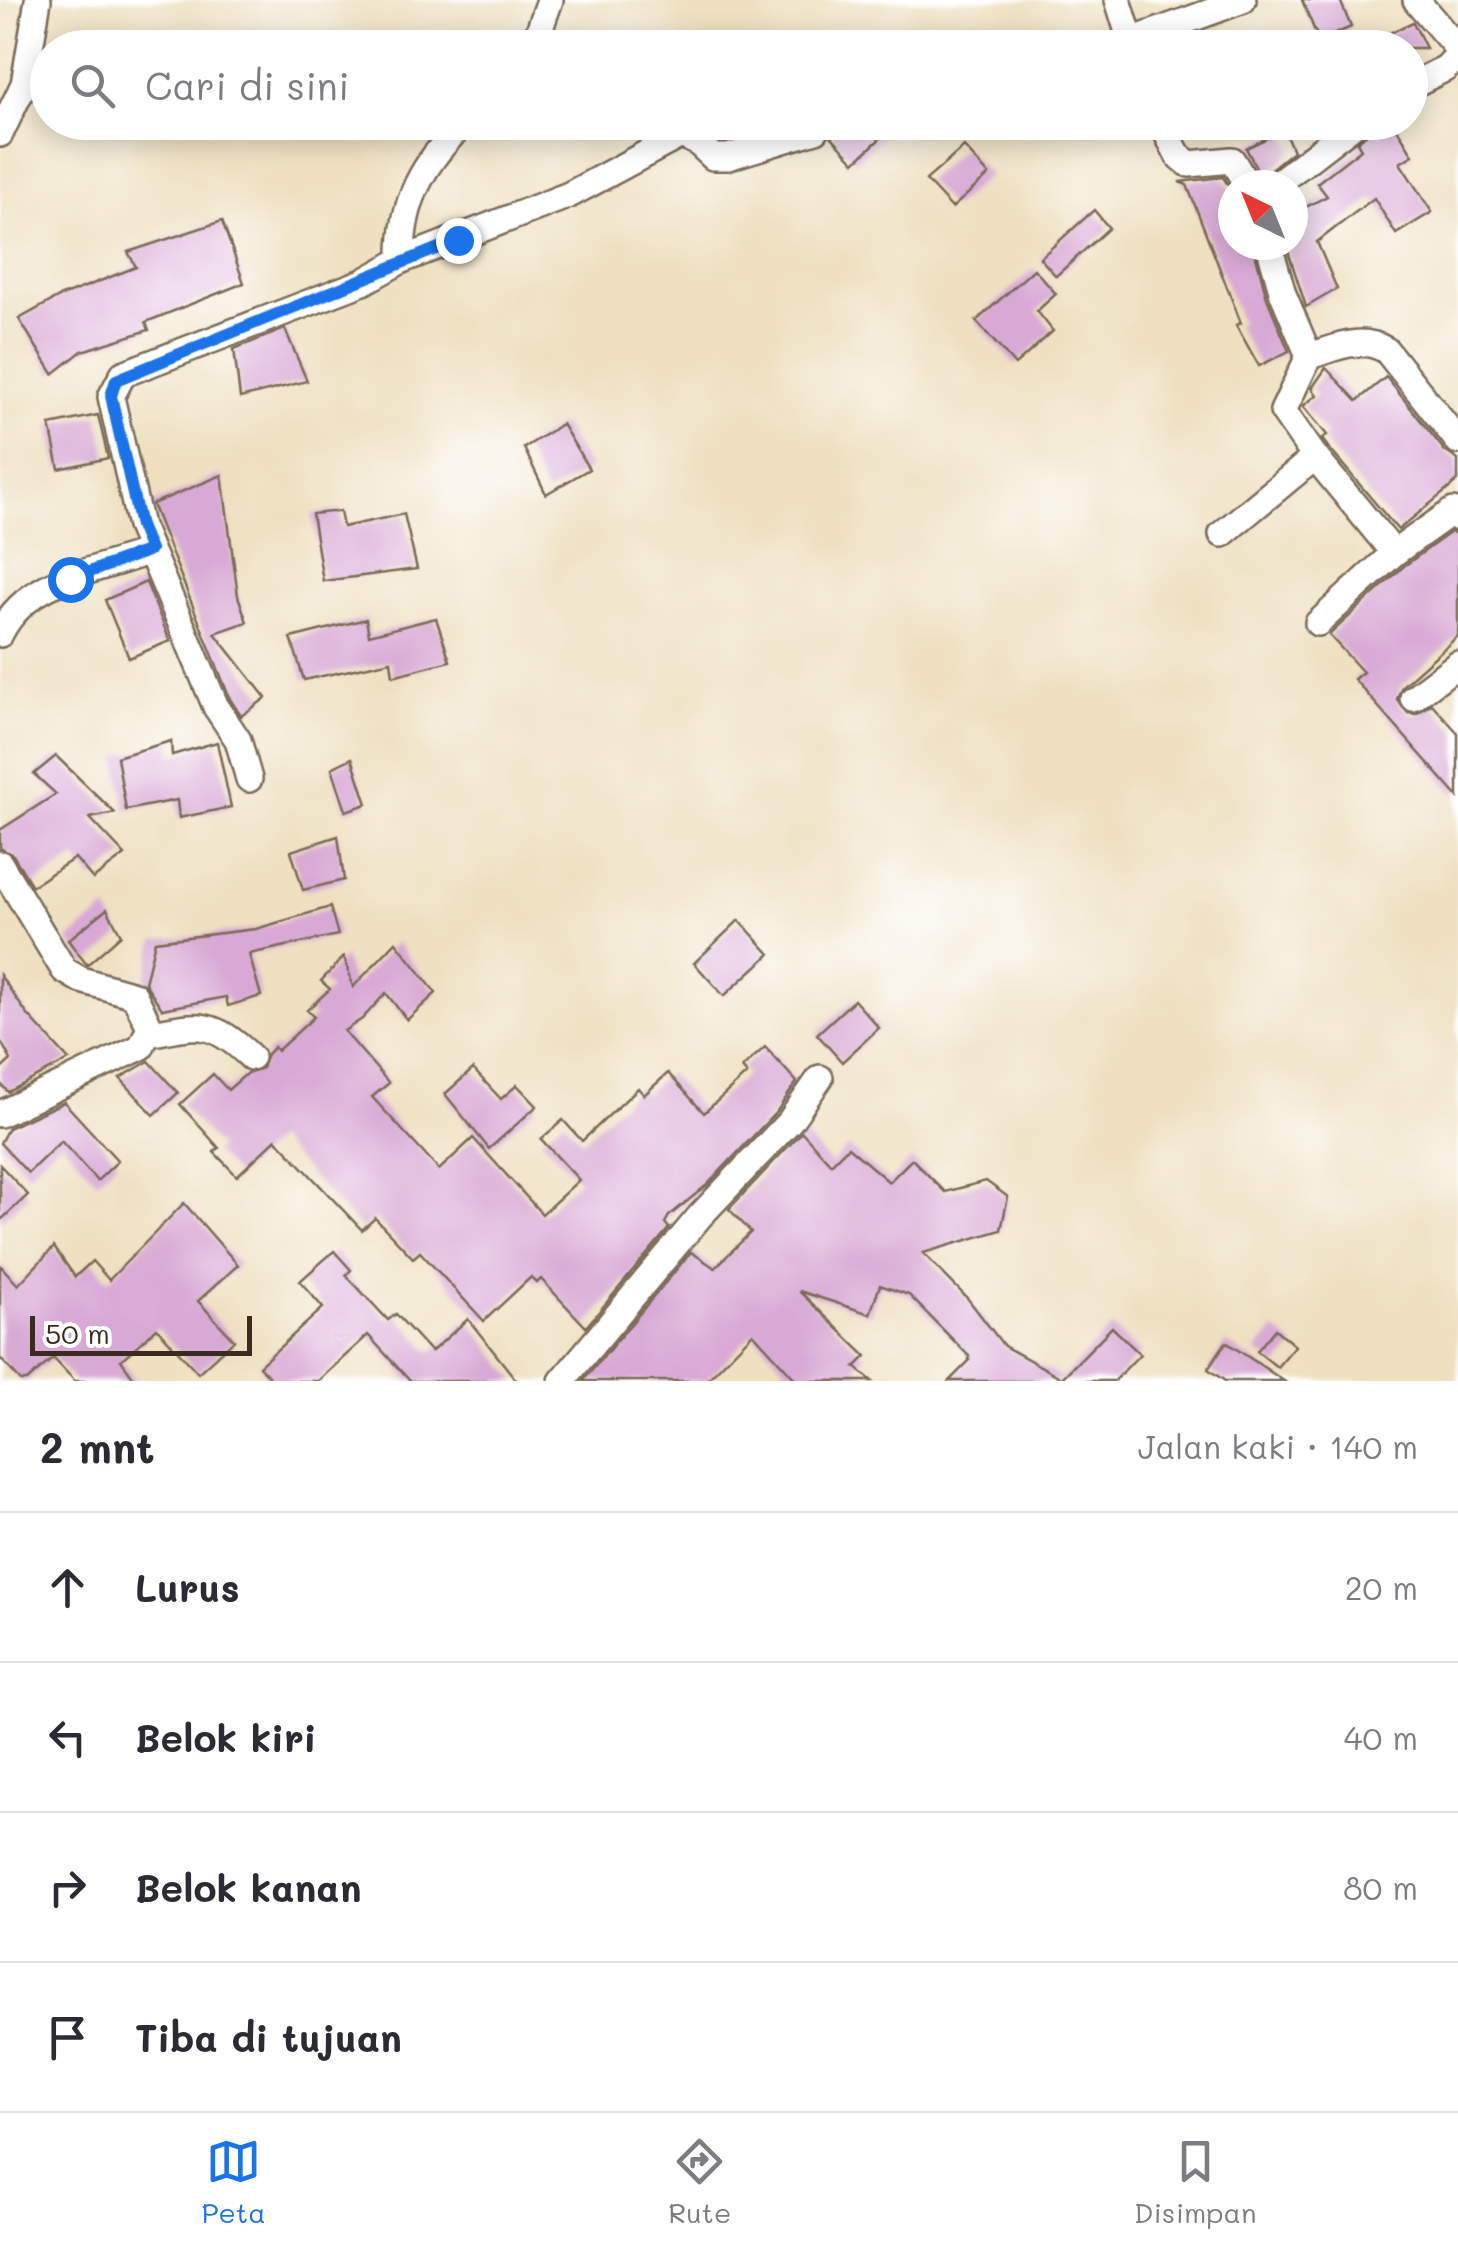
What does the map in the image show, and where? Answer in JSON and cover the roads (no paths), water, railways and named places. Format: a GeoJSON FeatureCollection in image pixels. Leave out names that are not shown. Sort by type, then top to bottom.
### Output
{"type":"FeatureCollection","features":[{"type":"Feature","properties":{"kind":"street"},"geometry":{"type":"LineString","coordinates":[[33,30],[38,0]]}},
{"type":"Feature","properties":{"kind":"street"},"geometry":{"type":"LineString","coordinates":[[539,30],[550,0]]}},
{"type":"Feature","properties":{"kind":"street"},"geometry":{"type":"LineString","coordinates":[[1118,0],[1128,30]]}},
{"type":"Feature","properties":{"kind":"street"},"geometry":{"type":"LineString","coordinates":[[1168,30],[1244,0]]}},
{"type":"Feature","properties":{"kind":"street"},"geometry":{"type":"LineString","coordinates":[[1416,0],[1458,52],[1446,68],[1428,77]]}},
{"type":"Feature","properties":{"kind":"street"},"geometry":{"type":"LineString","coordinates":[[0,134],[24,84],[30,48]]}},
{"type":"Feature","properties":{"kind":"street"},"geometry":{"type":"LineString","coordinates":[[402,260],[402,225],[412,194],[428,162],[448,140]]}},
{"type":"Feature","properties":{"kind":"street"},"geometry":{"type":"LineString","coordinates":[[249,779],[238,740],[216,707],[140,526],[111,396],[116,380],[262,317],[363,282],[402,260],[568,195],[672,140]]}},
{"type":"Feature","properties":{"kind":"street"},"geometry":{"type":"LineString","coordinates":[[693,140],[713,157],[728,157],[783,140]]}},
{"type":"Feature","properties":{"kind":"street"},"geometry":{"type":"LineString","coordinates":[[1170,140],[1178,155],[1189,164],[1232,160],[1238,170]]}},
{"type":"Feature","properties":{"kind":"street"},"geometry":{"type":"LineString","coordinates":[[1295,170],[1334,140]]}},
{"type":"Feature","properties":{"kind":"street"},"geometry":{"type":"LineString","coordinates":[[1272,260],[1282,294],[1309,356],[1284,411],[1315,457],[1394,553]]}},
{"type":"Feature","properties":{"kind":"street"},"geometry":{"type":"LineString","coordinates":[[1309,356],[1362,341],[1374,343],[1386,350],[1458,441]]}},
{"type":"Feature","properties":{"kind":"street"},"geometry":{"type":"LineString","coordinates":[[1222,534],[1315,457]]}},
{"type":"Feature","properties":{"kind":"street"},"geometry":{"type":"LineString","coordinates":[[1318,623],[1394,553],[1456,512]]}},
{"type":"Feature","properties":{"kind":"street"},"geometry":{"type":"LineString","coordinates":[[0,634],[12,611],[45,586],[150,550]]}},
{"type":"Feature","properties":{"kind":"street"},"geometry":{"type":"LineString","coordinates":[[1413,698],[1458,664]]}},
{"type":"Feature","properties":{"kind":"street"},"geometry":{"type":"LineString","coordinates":[[0,864],[64,970],[81,980],[134,995],[148,1020],[148,1034],[140,1046],[0,1114]]}},
{"type":"Feature","properties":{"kind":"street"},"geometry":{"type":"LineString","coordinates":[[148,1034],[199,1024],[226,1033],[251,1057]]}},
{"type":"Feature","properties":{"kind":"street"},"geometry":{"type":"LineString","coordinates":[[564,1381],[700,1216],[790,1121],[820,1078]]}}]}
